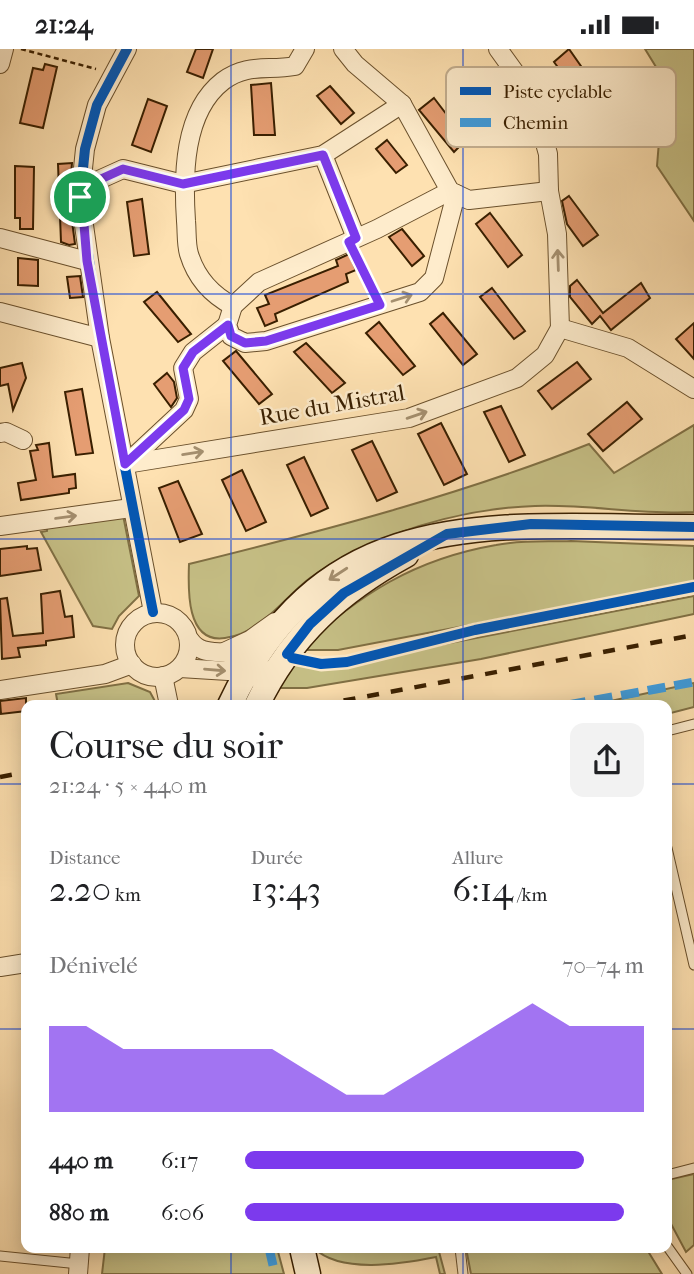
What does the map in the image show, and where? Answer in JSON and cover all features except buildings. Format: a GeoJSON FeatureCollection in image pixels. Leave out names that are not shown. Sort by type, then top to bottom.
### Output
{"type":"FeatureCollection","features":[{"type":"Feature","properties":{"kind":"main road"},"geometry":{"type":"LineString","coordinates":[[250,694],[263,646],[309,597],[339,574],[372,555],[447,534],[531,523],[694,527]]}},
{"type":"Feature","properties":{"kind":"main road"},"geometry":{"type":"LineString","coordinates":[[250,694],[291,646],[344,593],[447,534]]}},
{"type":"Feature","properties":{"kind":"main road"},"geometry":{"type":"LineString","coordinates":[[287,1253],[292,1274]]}},
{"type":"Feature","properties":{"kind":"main road"},"geometry":{"type":"LineString","coordinates":[[303,1253],[309,1274]]}},
{"type":"Feature","properties":{"kind":"street"},"geometry":{"type":"LineString","coordinates":[[0,64],[4,49]]}},
{"type":"Feature","properties":{"kind":"street"},"geometry":{"type":"LineString","coordinates":[[127,49],[97,105],[85,149],[81,188],[87,261],[100,338],[153,612]]}},
{"type":"Feature","properties":{"kind":"street"},"geometry":{"type":"LineString","coordinates":[[233,306],[216,297],[200,278],[189,253],[183,184],[188,146],[201,107],[221,83],[241,69],[295,66],[305,49]]}},
{"type":"Feature","properties":{"kind":"street"},"geometry":{"type":"LineString","coordinates":[[343,49],[355,64],[402,104],[453,192],[470,200],[549,191]]}},
{"type":"Feature","properties":{"kind":"street"},"geometry":{"type":"LineString","coordinates":[[498,49],[511,67]]}},
{"type":"Feature","properties":{"kind":"street"},"geometry":{"type":"LineString","coordinates":[[81,188],[123,169],[183,184],[323,155],[402,104]]}},
{"type":"Feature","properties":{"kind":"street"},"geometry":{"type":"LineString","coordinates":[[546,147],[549,191],[557,234],[560,328],[628,348],[694,389]]}},
{"type":"Feature","properties":{"kind":"street"},"geometry":{"type":"LineString","coordinates":[[323,155],[353,240]]}},
{"type":"Feature","properties":{"kind":"street"},"geometry":{"type":"LineString","coordinates":[[453,192],[434,278],[420,292],[266,341],[245,343],[231,336],[228,325],[233,306],[260,282],[453,192]]}},
{"type":"Feature","properties":{"kind":"street"},"geometry":{"type":"LineString","coordinates":[[0,238],[87,261]]}},
{"type":"Feature","properties":{"kind":"street"},"geometry":{"type":"LineString","coordinates":[[0,312],[100,338]]}},
{"type":"Feature","properties":{"kind":"street"},"geometry":{"type":"LineString","coordinates":[[125,464],[184,410],[189,399],[183,368],[193,352],[228,325]]}},
{"type":"Feature","properties":{"kind":"street","name":"Rue du Mistral"},"geometry":{"type":"LineString","coordinates":[[125,464],[410,418],[517,378],[545,355],[560,328]]}},
{"type":"Feature","properties":{"kind":"street"},"geometry":{"type":"LineString","coordinates":[[0,433],[6,432],[23,440]]}},
{"type":"Feature","properties":{"kind":"street"},"geometry":{"type":"LineString","coordinates":[[0,526],[131,508]]}},
{"type":"Feature","properties":{"kind":"street"},"geometry":{"type":"LineString","coordinates":[[224,652],[256,636],[309,597]]}},
{"type":"Feature","properties":{"kind":"street"},"geometry":{"type":"LineString","coordinates":[[190,640],[190,651],[180,668],[163,676],[145,675],[132,664],[126,651],[128,630],[135,621],[153,612],[170,615],[179,621],[199,649],[240,656],[250,694]]}},
{"type":"Feature","properties":{"kind":"street"},"geometry":{"type":"LineString","coordinates":[[0,690],[105,674],[132,664]]}},
{"type":"Feature","properties":{"kind":"street"},"geometry":{"type":"LineString","coordinates":[[180,668],[250,694]]}},
{"type":"Feature","properties":{"kind":"street"},"geometry":{"type":"LineString","coordinates":[[163,676],[168,700]]}},
{"type":"Feature","properties":{"kind":"street"},"geometry":{"type":"LineString","coordinates":[[0,967],[21,964]]}},
{"type":"Feature","properties":{"kind":"lane"},"geometry":{"type":"LineString","coordinates":[[672,730],[694,724]]}},
{"type":"Feature","properties":{"kind":"lane"},"geometry":{"type":"LineString","coordinates":[[672,870],[694,965]]}},
{"type":"Feature","properties":{"kind":"lane"},"geometry":{"type":"LineString","coordinates":[[672,1174],[694,1168]]}},
{"type":"Feature","properties":{"kind":"lane"},"geometry":{"type":"LineString","coordinates":[[461,1253],[463,1274]]}},
{"type":"Feature","properties":{"kind":"lane"},"geometry":{"type":"LineString","coordinates":[[672,1253],[687,1274]]}},
{"type":"Feature","properties":{"kind":"lane"},"geometry":{"type":"LineString","coordinates":[[0,1256],[79,1262]]}},
{"type":"Feature","properties":{"kind":"path"},"geometry":{"type":"LineString","coordinates":[[21,49],[114,74]]}},
{"type":"Feature","properties":{"kind":"path"},"geometry":{"type":"LineString","coordinates":[[353,240],[380,305]]}},
{"type":"Feature","properties":{"kind":"shaded area"},"geometry":{"type":"Polygon","coordinates":[[[645,49],[694,49],[694,221],[657,166],[659,147],[676,147],[676,67],[656,67],[645,49]]]}},
{"type":"Feature","properties":{"kind":"shaded area"},"geometry":{"type":"Polygon","coordinates":[[[694,425],[694,512],[535,506],[466,514],[421,525],[377,541],[339,560],[310,578],[261,622],[238,635],[212,638],[196,624],[190,600],[189,564],[391,511],[491,480],[589,444],[614,473],[694,425]]]}},
{"type":"Feature","properties":{"kind":"shaded area"},"geometry":{"type":"Polygon","coordinates":[[[123,515],[139,596],[119,616],[112,629],[93,626],[41,532],[47,531],[47,526],[123,515]]]}},
{"type":"Feature","properties":{"kind":"shaded area"},"geometry":{"type":"Polygon","coordinates":[[[571,541],[694,546],[694,582],[338,650],[300,650],[367,596],[440,559],[496,545],[571,541]]]}},
{"type":"Feature","properties":{"kind":"shaded area"},"geometry":{"type":"Polygon","coordinates":[[[694,596],[694,614],[481,659],[307,688],[275,688],[287,663],[330,666],[694,596]]]}},
{"type":"Feature","properties":{"kind":"shaded area"},"geometry":{"type":"Polygon","coordinates":[[[128,683],[150,692],[154,700],[57,700],[56,694],[128,683]]]}},
{"type":"Feature","properties":{"kind":"shaded area"},"geometry":{"type":"Polygon","coordinates":[[[694,683],[694,707],[672,713],[672,700],[615,700],[694,683]]]}},
{"type":"Feature","properties":{"kind":"shaded area"},"geometry":{"type":"Polygon","coordinates":[[[694,1174],[694,1245],[686,1252],[672,1226],[672,1179],[694,1174]]]}},
{"type":"Feature","properties":{"kind":"shaded area"},"geometry":{"type":"Polygon","coordinates":[[[104,1253],[278,1253],[284,1274],[102,1274],[104,1253]]]}},
{"type":"Feature","properties":{"kind":"shaded area"},"geometry":{"type":"Polygon","coordinates":[[[321,1253],[439,1253],[445,1274],[440,1274],[436,1257],[372,1265],[339,1261],[321,1253]]]}},
{"type":"Feature","properties":{"kind":"shaded area"},"geometry":{"type":"Polygon","coordinates":[[[467,1253],[649,1253],[662,1274],[471,1274],[467,1253]]]}},
{"type":"Feature","properties":{"kind":"railway"},"geometry":{"type":"LineString","coordinates":[[347,700],[694,635]]}},
{"type":"Feature","properties":{"kind":"railway"},"geometry":{"type":"LineString","coordinates":[[0,777],[21,773]]}},
{"type":"Feature","properties":{"kind":"marked path"},"geometry":{"type":"LineString","coordinates":[[595,700],[694,682]]}},
{"type":"Feature","properties":{"kind":"marked path"},"geometry":{"type":"LineString","coordinates":[[270,1253],[275,1274]]}},
{"type":"Feature","properties":{"kind":"cycle path"},"geometry":{"type":"LineString","coordinates":[[127,49],[97,105],[85,149],[80,197],[100,338],[153,612]]}},
{"type":"Feature","properties":{"kind":"cycle path"},"geometry":{"type":"LineString","coordinates":[[287,654],[310,624],[344,593],[447,534],[531,524],[694,527]]}},
{"type":"Feature","properties":{"kind":"cycle path"},"geometry":{"type":"LineString","coordinates":[[292,658],[321,664],[347,662],[475,630],[694,587]]}},
{"type":"Feature","properties":{"kind":"route"},"geometry":{"type":"LineString","coordinates":[[323,155],[356,238],[349,242],[380,305],[266,341],[245,343],[231,336],[228,325],[193,352],[183,368],[189,399],[184,410],[125,464],[87,261],[80,197],[81,188],[123,169],[183,184],[323,155]]}}]}
